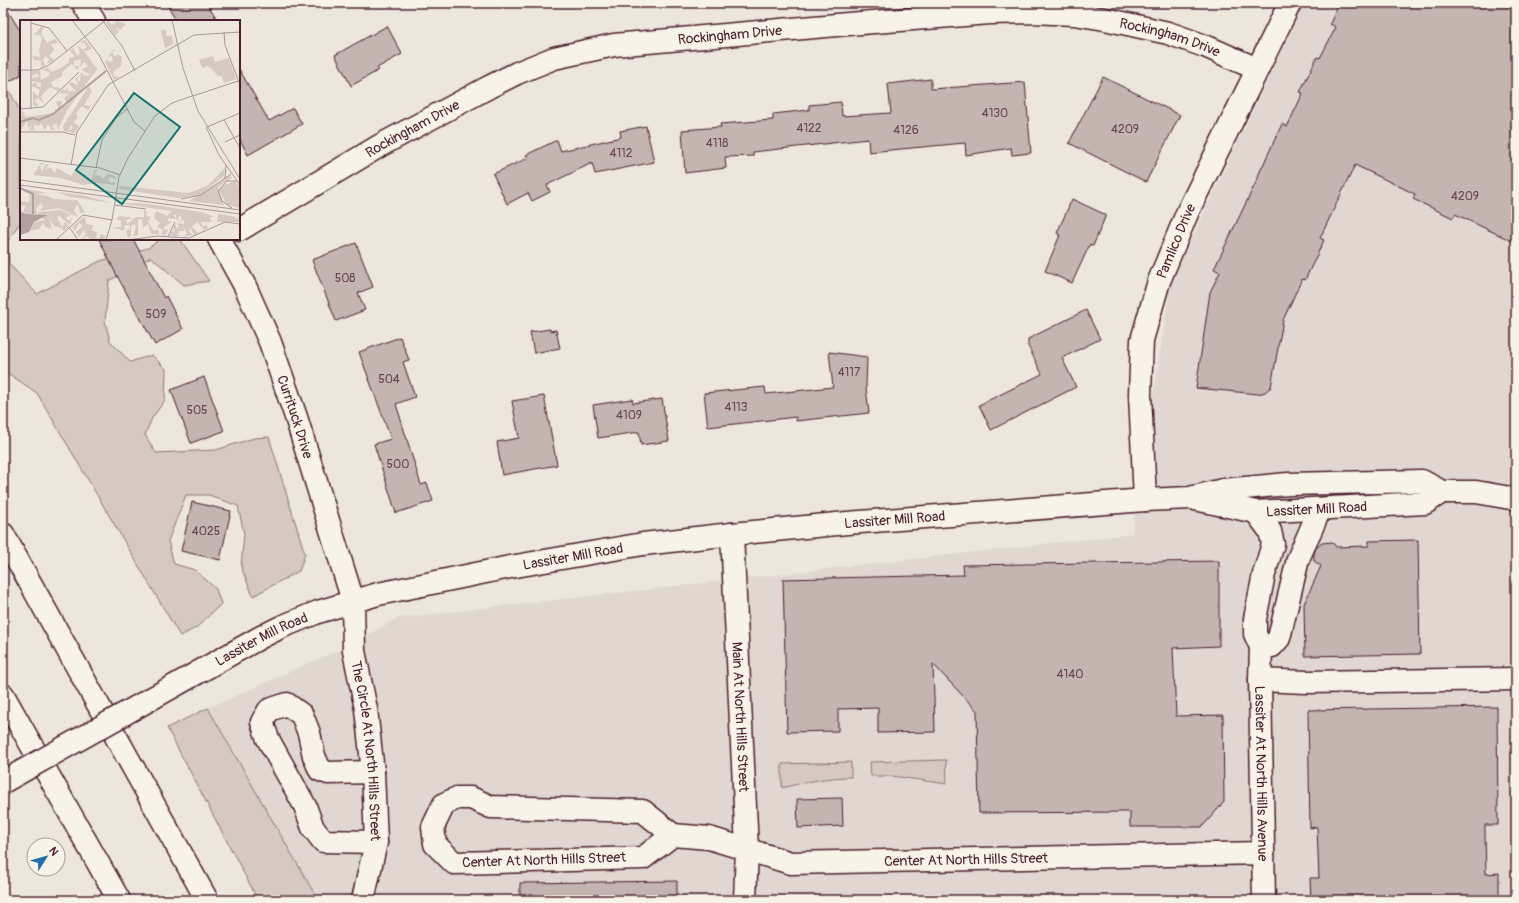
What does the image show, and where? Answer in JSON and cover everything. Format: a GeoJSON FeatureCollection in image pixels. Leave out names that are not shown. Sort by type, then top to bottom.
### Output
{"type":"FeatureCollection","features":[{"type":"Feature","properties":{"kind":"main road"},"geometry":{"type":"LineString","coordinates":[[83,3],[93,20]]}},
{"type":"Feature","properties":{"kind":"main road","name":"Pamlico Drive"},"geometry":{"type":"LineString","coordinates":[[1145,500],[1140,394],[1142,340],[1162,274],[1188,211],[1290,3]]}},
{"type":"Feature","properties":{"kind":"main road","name":"Rockingham Drive"},"geometry":{"type":"LineString","coordinates":[[240,229],[381,145],[489,86],[554,58],[614,45],[848,24],[990,13],[1032,12],[1074,14],[1105,19],[1162,32],[1205,46],[1257,69]]}},
{"type":"Feature","properties":{"kind":"main road","name":"Currituck Drive"},"geometry":{"type":"LineString","coordinates":[[222,240],[245,286],[270,342],[296,417],[353,601]]}},
{"type":"Feature","properties":{"kind":"main road","name":"Lassiter Mill Road"},"geometry":{"type":"LineString","coordinates":[[3,782],[281,627],[318,612],[353,601],[396,590],[510,567],[643,544],[732,534],[847,523],[1145,500],[1190,498],[1223,490],[1303,483],[1422,481],[1442,492],[1476,492],[1516,499]]}},
{"type":"Feature","properties":{"kind":"main road","name":"Lassiter Mill Road"},"geometry":{"type":"LineString","coordinates":[[1190,498],[1256,512],[1425,503],[1442,492]]}},
{"type":"Feature","properties":{"kind":"main road"},"geometry":{"type":"LineString","coordinates":[[1261,647],[1272,646],[1280,638],[1298,559],[1320,509]]}},
{"type":"Feature","properties":{"kind":"main road","name":"Lassiter At North Hills Avenue"},"geometry":{"type":"LineString","coordinates":[[1256,512],[1270,531],[1273,544],[1264,574],[1255,619],[1255,634],[1261,647],[1260,680],[1264,900]]}},
{"type":"Feature","properties":{"kind":"main road"},"geometry":{"type":"LineString","coordinates":[[3,534],[207,900]]}},
{"type":"Feature","properties":{"kind":"main road","name":"Main At North Hills Street"},"geometry":{"type":"LineString","coordinates":[[732,534],[747,849],[745,900]]}},
{"type":"Feature","properties":{"kind":"main road","name":"The Circle At North Hills Street"},"geometry":{"type":"LineString","coordinates":[[353,601],[354,650],[366,709],[373,772],[376,842],[363,900]]}},
{"type":"Feature","properties":{"kind":"main road"},"geometry":{"type":"LineString","coordinates":[[1260,680],[1306,682],[1516,679]]}},
{"type":"Feature","properties":{"kind":"main road"},"geometry":{"type":"LineString","coordinates":[[3,695],[118,900]]}},
{"type":"Feature","properties":{"kind":"main road"},"geometry":{"type":"LineString","coordinates":[[373,772],[328,774],[320,770],[314,756],[309,733],[302,715],[287,704],[269,710],[262,722],[268,739],[305,806],[313,828],[323,841],[376,842]]}},
{"type":"Feature","properties":{"kind":"main road","name":"Center At North Hills Street"},"geometry":{"type":"LineString","coordinates":[[674,835],[643,858],[454,863],[435,844],[433,827],[444,804],[457,798],[471,798],[491,807],[643,811],[674,835],[709,838],[791,863],[1263,853]]}},
{"type":"Feature","properties":{"kind":"shaded area"},"geometry":{"type":"Polygon","coordinates":[[[1304,3],[1516,3],[1516,900],[318,900],[208,708],[354,643],[398,618],[1132,534],[1171,282],[1304,3]]]}},
{"type":"Feature","properties":{"kind":"shaded area"},"geometry":{"type":"Polygon","coordinates":[[[3,87],[10,92],[20,111],[20,223],[8,241],[9,264],[37,294],[100,261],[148,248],[160,240],[181,240],[209,281],[184,285],[151,257],[109,281],[105,321],[110,341],[130,362],[152,355],[166,369],[165,400],[152,418],[145,435],[156,453],[216,450],[254,438],[269,437],[305,554],[299,571],[253,596],[241,567],[244,534],[238,506],[209,495],[186,495],[168,541],[174,564],[195,570],[216,589],[221,604],[196,628],[180,636],[37,393],[3,370],[3,87]]]}},
{"type":"Feature","properties":{"kind":"shaded area"},"geometry":{"type":"Polygon","coordinates":[[[208,708],[318,900],[258,900],[167,728],[208,708]]]}},
{"type":"Feature","properties":{"kind":"shaded area"},"geometry":{"type":"Polygon","coordinates":[[[946,760],[947,784],[892,776],[871,776],[870,762],[946,760]]]}},
{"type":"Feature","properties":{"kind":"shaded area"},"geometry":{"type":"Polygon","coordinates":[[[851,762],[851,777],[816,780],[782,788],[782,764],[851,762]]]}},
{"type":"Feature","properties":{"kind":"building"},"geometry":{"type":"Polygon","coordinates":[[[3,3],[20,30],[20,76],[3,85],[3,3]]]}},
{"type":"Feature","properties":{"kind":"building"},"geometry":{"type":"Polygon","coordinates":[[[166,3],[207,3],[217,20],[176,20],[166,3]]]}},
{"type":"Feature","properties":{"kind":"building"},"geometry":{"type":"Polygon","coordinates":[[[1339,3],[1516,3],[1516,243],[1455,214],[1453,218],[1413,199],[1415,194],[1355,165],[1320,238],[1324,240],[1305,280],[1302,279],[1283,320],[1271,387],[1265,392],[1258,394],[1196,388],[1210,292],[1220,272],[1214,269],[1259,176],[1282,124],[1287,127],[1303,93],[1300,92],[1317,57],[1320,58],[1336,27],[1330,24],[1339,3]]]}},
{"type":"Feature","properties":{"kind":"building"},"geometry":{"type":"Polygon","coordinates":[[[387,26],[402,54],[377,68],[379,70],[351,86],[335,55],[387,26]]]}},
{"type":"Feature","properties":{"kind":"building"},"geometry":{"type":"Polygon","coordinates":[[[240,71],[269,121],[293,108],[302,124],[248,155],[240,140],[240,71]]]}},
{"type":"Feature","properties":{"kind":"building"},"geometry":{"type":"Polygon","coordinates":[[[1103,77],[1180,115],[1146,182],[1069,143],[1103,77]]]}},
{"type":"Feature","properties":{"kind":"building"},"geometry":{"type":"Polygon","coordinates":[[[931,79],[931,89],[1025,82],[1031,153],[1012,155],[1011,148],[966,155],[965,143],[869,152],[868,139],[753,152],[753,156],[725,157],[726,168],[685,173],[682,130],[721,127],[720,124],[773,120],[773,114],[809,110],[809,105],[841,102],[842,116],[891,113],[888,84],[931,79]]]}},
{"type":"Feature","properties":{"kind":"building"},"geometry":{"type":"Polygon","coordinates":[[[646,126],[654,162],[595,174],[592,163],[547,185],[550,192],[532,201],[528,193],[507,204],[493,174],[528,158],[526,155],[557,140],[561,151],[621,137],[620,131],[646,126]]]}},
{"type":"Feature","properties":{"kind":"building"},"geometry":{"type":"Polygon","coordinates":[[[1072,199],[1106,215],[1093,246],[1090,244],[1072,283],[1045,271],[1060,235],[1057,233],[1072,199]]]}},
{"type":"Feature","properties":{"kind":"building"},"geometry":{"type":"Polygon","coordinates":[[[99,240],[134,240],[164,298],[166,296],[183,329],[155,345],[115,272],[99,240]]]}},
{"type":"Feature","properties":{"kind":"building"},"geometry":{"type":"Polygon","coordinates":[[[356,243],[373,287],[358,293],[365,310],[336,321],[312,260],[356,243]]]}},
{"type":"Feature","properties":{"kind":"building"},"geometry":{"type":"Polygon","coordinates":[[[1086,310],[1100,339],[1062,358],[1076,387],[991,430],[979,405],[1042,374],[1028,346],[1028,339],[1086,310]]]}},
{"type":"Feature","properties":{"kind":"building"},"geometry":{"type":"Polygon","coordinates":[[[550,329],[550,331],[556,330],[560,348],[534,353],[530,332],[550,329]]]}},
{"type":"Feature","properties":{"kind":"building"},"geometry":{"type":"Polygon","coordinates":[[[400,337],[409,360],[403,362],[415,397],[396,404],[421,485],[427,483],[433,501],[396,513],[374,444],[391,439],[359,352],[400,337]]]}},
{"type":"Feature","properties":{"kind":"building"},"geometry":{"type":"Polygon","coordinates":[[[829,352],[867,357],[866,387],[869,413],[796,421],[796,417],[708,427],[704,393],[765,387],[766,394],[833,387],[829,352]]]}},
{"type":"Feature","properties":{"kind":"building"},"geometry":{"type":"Polygon","coordinates":[[[204,377],[224,431],[191,443],[171,390],[204,377]]]}},
{"type":"Feature","properties":{"kind":"building"},"geometry":{"type":"Polygon","coordinates":[[[544,396],[557,465],[502,475],[497,442],[519,438],[512,401],[544,396]]]}},
{"type":"Feature","properties":{"kind":"building"},"geometry":{"type":"Polygon","coordinates":[[[632,399],[633,403],[662,399],[669,441],[641,445],[639,432],[598,438],[593,405],[632,399]]]}},
{"type":"Feature","properties":{"kind":"building"},"geometry":{"type":"Polygon","coordinates":[[[192,502],[231,511],[220,560],[181,551],[192,502]]]}},
{"type":"Feature","properties":{"kind":"building"},"geometry":{"type":"Polygon","coordinates":[[[1418,540],[1420,654],[1305,656],[1304,604],[1321,566],[1314,561],[1314,553],[1316,548],[1322,543],[1332,542],[1336,547],[1369,546],[1369,541],[1418,540]]]}},
{"type":"Feature","properties":{"kind":"building"},"geometry":{"type":"Polygon","coordinates":[[[1219,561],[1219,646],[1173,648],[1176,716],[1223,715],[1224,802],[1202,827],[1130,827],[1130,812],[979,813],[977,711],[933,664],[935,732],[878,733],[878,708],[838,709],[838,731],[787,732],[783,579],[964,575],[963,565],[1219,561]]]}},
{"type":"Feature","properties":{"kind":"building"},"geometry":{"type":"Polygon","coordinates":[[[1497,707],[1498,825],[1485,825],[1485,835],[1486,874],[1499,873],[1499,900],[1311,900],[1310,878],[1319,878],[1317,827],[1310,828],[1308,710],[1497,707]]]}},
{"type":"Feature","properties":{"kind":"building"},"geometry":{"type":"Polygon","coordinates":[[[842,798],[843,826],[798,828],[797,799],[842,798]]]}},
{"type":"Feature","properties":{"kind":"building"},"geometry":{"type":"Polygon","coordinates":[[[677,881],[677,900],[520,900],[520,883],[677,881]]]}}]}
